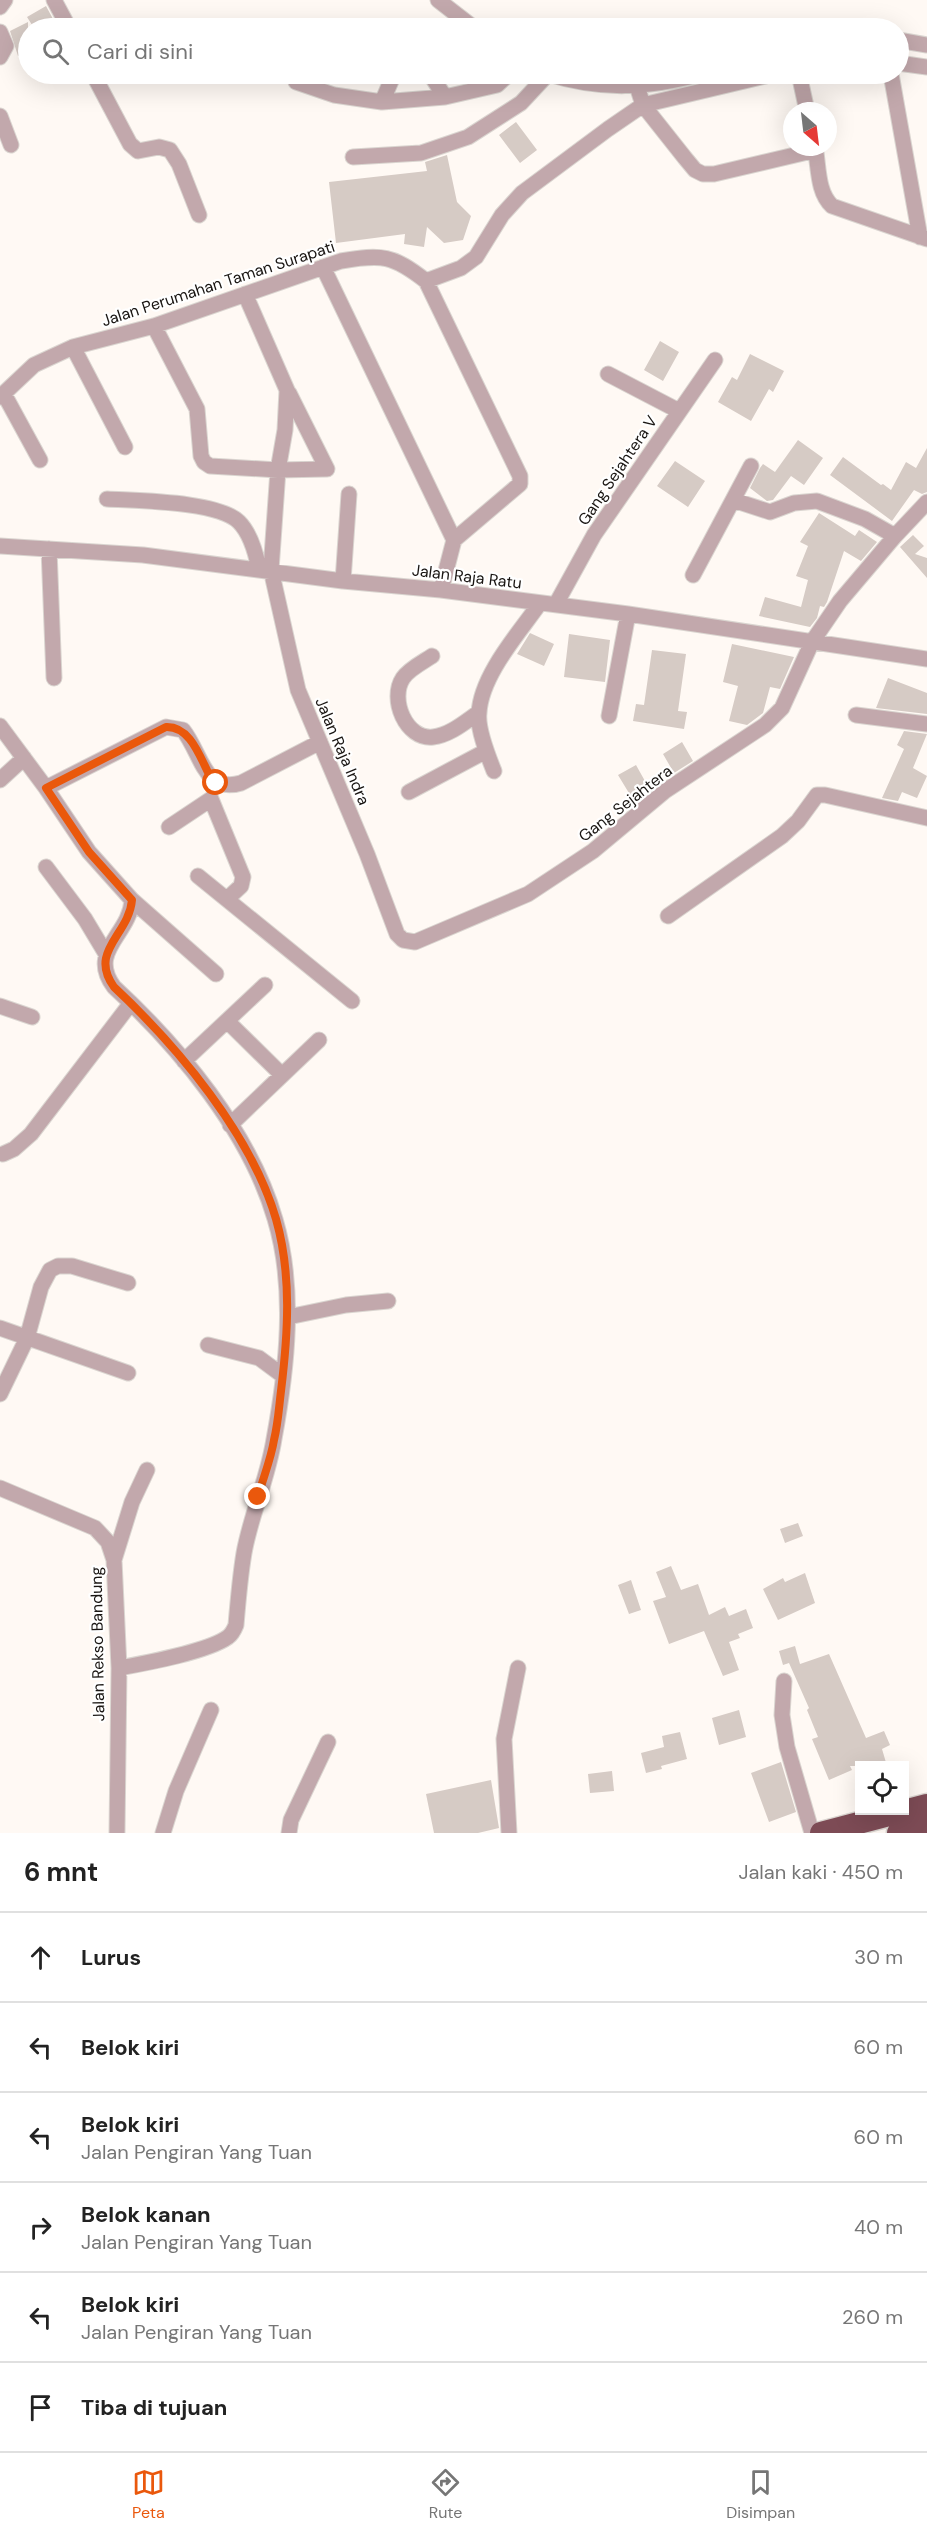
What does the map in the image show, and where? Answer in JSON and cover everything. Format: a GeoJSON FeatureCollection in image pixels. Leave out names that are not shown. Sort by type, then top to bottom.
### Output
{"type":"FeatureCollection","features":[{"type":"Feature","properties":{"kind":"highway"},"geometry":{"type":"LineString","coordinates":[[821,1833],[927,1804]]}},
{"type":"Feature","properties":{"kind":"highway"},"geometry":{"type":"LineString","coordinates":[[898,1833],[927,1825]]}},
{"type":"Feature","properties":{"kind":"street"},"geometry":{"type":"LineString","coordinates":[[0,7],[5,0]]}},
{"type":"Feature","properties":{"kind":"street"},"geometry":{"type":"LineString","coordinates":[[54,0],[64,18]]}},
{"type":"Feature","properties":{"kind":"street"},"geometry":{"type":"LineString","coordinates":[[438,0],[461,18]]}},
{"type":"Feature","properties":{"kind":"street"},"geometry":{"type":"LineString","coordinates":[[0,32],[6,46],[0,57]]}},
{"type":"Feature","properties":{"kind":"street"},"geometry":{"type":"LineString","coordinates":[[909,42],[927,45]]}},
{"type":"Feature","properties":{"kind":"street"},"geometry":{"type":"LineString","coordinates":[[909,65],[927,67]]}},
{"type":"Feature","properties":{"kind":"street"},"geometry":{"type":"LineString","coordinates":[[98,84],[130,144],[138,152],[159,147],[170,150],[179,164],[199,214]]}},
{"type":"Feature","properties":{"kind":"street"},"geometry":{"type":"LineString","coordinates":[[302,84],[334,95],[382,102],[445,97],[497,84]]}},
{"type":"Feature","properties":{"kind":"street"},"geometry":{"type":"LineString","coordinates":[[382,102],[390,84]]}},
{"type":"Feature","properties":{"kind":"street"},"geometry":{"type":"LineString","coordinates":[[437,84],[445,97]]}},
{"type":"Feature","properties":{"kind":"street"},"geometry":{"type":"LineString","coordinates":[[353,157],[421,153],[468,137],[521,103],[539,84]]}},
{"type":"Feature","properties":{"kind":"street"},"geometry":{"type":"LineString","coordinates":[[591,84],[637,86],[648,84]]}},
{"type":"Feature","properties":{"kind":"street"},"geometry":{"type":"LineString","coordinates":[[441,590],[454,540],[520,484],[520,476],[426,280],[461,268],[476,257],[502,215],[522,193],[643,105],[732,84]]}},
{"type":"Feature","properties":{"kind":"street"},"geometry":{"type":"LineString","coordinates":[[801,84],[805,102]]}},
{"type":"Feature","properties":{"kind":"street"},"geometry":{"type":"LineString","coordinates":[[893,84],[924,238]]}},
{"type":"Feature","properties":{"kind":"street"},"geometry":{"type":"LineString","coordinates":[[637,86],[643,105],[685,158],[703,174],[714,174],[785,156]]}},
{"type":"Feature","properties":{"kind":"street"},"geometry":{"type":"LineString","coordinates":[[0,116],[11,145]]}},
{"type":"Feature","properties":{"kind":"street"},"geometry":{"type":"LineString","coordinates":[[817,156],[822,191],[825,199],[832,206],[924,238]]}},
{"type":"Feature","properties":{"kind":"street","name":"Jalan Perumahan Taman Surapati"},"geometry":{"type":"LineString","coordinates":[[2,396],[34,365],[73,347],[154,326],[323,267],[366,257],[390,258],[426,280]]}},
{"type":"Feature","properties":{"kind":"street"},"geometry":{"type":"LineString","coordinates":[[323,267],[454,540]]}},
{"type":"Feature","properties":{"kind":"street"},"geometry":{"type":"LineString","coordinates":[[154,326],[197,408],[201,456],[204,462],[210,466],[278,470],[327,469],[287,390],[244,294]]}},
{"type":"Feature","properties":{"kind":"street"},"geometry":{"type":"LineString","coordinates":[[73,347],[125,447]]}},
{"type":"Feature","properties":{"kind":"street","name":"Gang Sejahtera V"},"geometry":{"type":"LineString","coordinates":[[556,604],[594,535],[715,360]]}},
{"type":"Feature","properties":{"kind":"street"},"geometry":{"type":"LineString","coordinates":[[608,374],[680,411]]}},
{"type":"Feature","properties":{"kind":"street"},"geometry":{"type":"LineString","coordinates":[[268,565],[278,470],[285,430],[287,390]]}},
{"type":"Feature","properties":{"kind":"street"},"geometry":{"type":"LineString","coordinates":[[2,396],[40,460]]}},
{"type":"Feature","properties":{"kind":"street"},"geometry":{"type":"LineString","coordinates":[[693,575],[751,466]]}},
{"type":"Feature","properties":{"kind":"street"},"geometry":{"type":"LineString","coordinates":[[343,581],[349,494]]}},
{"type":"Feature","properties":{"kind":"street"},"geometry":{"type":"LineString","coordinates":[[107,499],[172,503],[226,513],[240,523],[255,550],[268,565]]}},
{"type":"Feature","properties":{"kind":"street"},"geometry":{"type":"LineString","coordinates":[[733,500],[764,512],[794,503],[817,501],[865,519],[895,536]]}},
{"type":"Feature","properties":{"kind":"street","name":"Gang Sejahtera"},"geometry":{"type":"LineString","coordinates":[[415,942],[528,894],[593,851],[665,791],[765,725],[782,708],[812,642],[840,601],[927,502]]}},
{"type":"Feature","properties":{"kind":"street","name":"Jalan Raja Ratu"},"geometry":{"type":"LineString","coordinates":[[0,546],[268,565],[343,581],[556,604],[927,659]]}},
{"type":"Feature","properties":{"kind":"street"},"geometry":{"type":"LineString","coordinates":[[49,549],[54,678]]}},
{"type":"Feature","properties":{"kind":"street","name":"Jalan Raja Indra"},"geometry":{"type":"LineString","coordinates":[[268,565],[298,690],[367,854],[397,934],[403,940],[415,942]]}},
{"type":"Feature","properties":{"kind":"street"},"geometry":{"type":"LineString","coordinates":[[494,771],[486,751],[478,713],[492,673],[540,603]]}},
{"type":"Feature","properties":{"kind":"street"},"geometry":{"type":"LineString","coordinates":[[609,716],[628,614]]}},
{"type":"Feature","properties":{"kind":"street"},"geometry":{"type":"LineString","coordinates":[[432,656],[404,676],[399,687],[398,703],[411,729],[422,736],[433,737],[447,734],[478,713]]}},
{"type":"Feature","properties":{"kind":"street"},"geometry":{"type":"LineString","coordinates":[[856,715],[927,724]]}},
{"type":"Feature","properties":{"kind":"street"},"geometry":{"type":"LineString","coordinates":[[0,726],[46,788],[89,852],[132,900],[216,974]]}},
{"type":"Feature","properties":{"kind":"street"},"geometry":{"type":"LineString","coordinates":[[46,788],[166,727],[183,730],[191,740],[212,780],[229,786],[241,783],[320,742]]}},
{"type":"Feature","properties":{"kind":"street"},"geometry":{"type":"LineString","coordinates":[[409,792],[486,751]]}},
{"type":"Feature","properties":{"kind":"street"},"geometry":{"type":"LineString","coordinates":[[0,780],[24,758]]}},
{"type":"Feature","properties":{"kind":"street"},"geometry":{"type":"LineString","coordinates":[[169,827],[211,799],[216,783]]}},
{"type":"Feature","properties":{"kind":"street"},"geometry":{"type":"LineString","coordinates":[[668,916],[787,832],[817,795],[927,818]]}},
{"type":"Feature","properties":{"kind":"street"},"geometry":{"type":"LineString","coordinates":[[211,799],[243,877],[241,886],[226,899]]}},
{"type":"Feature","properties":{"kind":"street"},"geometry":{"type":"LineString","coordinates":[[46,867],[85,919],[106,954]]}},
{"type":"Feature","properties":{"kind":"street"},"geometry":{"type":"LineString","coordinates":[[198,876],[352,1001]]}},
{"type":"Feature","properties":{"kind":"street"},"geometry":{"type":"LineString","coordinates":[[119,1668],[171,1657],[219,1642],[231,1635],[236,1625],[244,1553],[274,1441],[288,1317],[284,1261],[276,1220],[257,1170],[230,1125],[184,1060],[114,987],[105,974],[106,954],[127,917],[132,900]]}},
{"type":"Feature","properties":{"kind":"street"},"geometry":{"type":"LineString","coordinates":[[184,1060],[266,985]]}},
{"type":"Feature","properties":{"kind":"street"},"geometry":{"type":"LineString","coordinates":[[3,1154],[14,1149],[31,1134],[131,1003]]}},
{"type":"Feature","properties":{"kind":"street"},"geometry":{"type":"LineString","coordinates":[[0,1006],[32,1017]]}},
{"type":"Feature","properties":{"kind":"street"},"geometry":{"type":"LineString","coordinates":[[227,1021],[282,1075]]}},
{"type":"Feature","properties":{"kind":"street"},"geometry":{"type":"LineString","coordinates":[[230,1125],[319,1040]]}},
{"type":"Feature","properties":{"kind":"street"},"geometry":{"type":"LineString","coordinates":[[0,1394],[27,1338],[41,1287],[50,1270],[58,1266],[72,1266],[128,1283]]}},
{"type":"Feature","properties":{"kind":"street"},"geometry":{"type":"LineString","coordinates":[[288,1317],[346,1305],[388,1301]]}},
{"type":"Feature","properties":{"kind":"street"},"geometry":{"type":"LineString","coordinates":[[0,1328],[128,1374]]}},
{"type":"Feature","properties":{"kind":"street"},"geometry":{"type":"LineString","coordinates":[[208,1345],[258,1358],[282,1375]]}},
{"type":"Feature","properties":{"kind":"street"},"geometry":{"type":"LineString","coordinates":[[114,1560],[132,1502],[147,1470]]}},
{"type":"Feature","properties":{"kind":"street","name":"Jalan Rekso Bandung"},"geometry":{"type":"LineString","coordinates":[[0,1488],[95,1528],[108,1542],[114,1560],[119,1668],[117,1833]]}},
{"type":"Feature","properties":{"kind":"street"},"geometry":{"type":"LineString","coordinates":[[509,1833],[504,1739],[518,1668]]}},
{"type":"Feature","properties":{"kind":"street"},"geometry":{"type":"LineString","coordinates":[[784,1681],[782,1715],[787,1747],[812,1833]]}},
{"type":"Feature","properties":{"kind":"street"},"geometry":{"type":"LineString","coordinates":[[163,1833],[176,1791],[212,1710]]}},
{"type":"Feature","properties":{"kind":"street"},"geometry":{"type":"LineString","coordinates":[[289,1833],[291,1820],[328,1742]]}},
{"type":"Feature","properties":{"kind":"building"},"geometry":{"type":"Polygon","coordinates":[[[46,6],[52,18],[28,18],[46,6]]]}},
{"type":"Feature","properties":{"kind":"building"},"geometry":{"type":"Polygon","coordinates":[[[18,27],[18,56],[10,31],[18,27]]]}},
{"type":"Feature","properties":{"kind":"building"},"geometry":{"type":"Polygon","coordinates":[[[516,122],[537,150],[520,163],[499,135],[516,122]]]}},
{"type":"Feature","properties":{"kind":"building"},"geometry":{"type":"Polygon","coordinates":[[[447,155],[457,202],[471,216],[463,240],[444,243],[427,227],[424,247],[404,244],[405,234],[336,243],[329,182],[427,171],[425,162],[447,155]]]}},
{"type":"Feature","properties":{"kind":"building"},"geometry":{"type":"Polygon","coordinates":[[[660,341],[679,352],[663,381],[644,370],[660,341]]]}},
{"type":"Feature","properties":{"kind":"building"},"geometry":{"type":"Polygon","coordinates":[[[750,354],[784,371],[773,392],[769,389],[751,421],[718,402],[732,377],[737,380],[750,354]]]}},
{"type":"Feature","properties":{"kind":"building"},"geometry":{"type":"Polygon","coordinates":[[[798,440],[823,458],[804,485],[791,476],[773,500],[767,501],[750,488],[760,468],[763,464],[775,472],[798,440]]]}},
{"type":"Feature","properties":{"kind":"building"},"geometry":{"type":"Polygon","coordinates":[[[927,448],[927,492],[922,494],[914,490],[892,521],[830,475],[843,457],[891,490],[906,462],[916,468],[927,448]]]}},
{"type":"Feature","properties":{"kind":"building"},"geometry":{"type":"Polygon","coordinates":[[[675,461],[705,481],[688,507],[657,486],[675,461]]]}},
{"type":"Feature","properties":{"kind":"building"},"geometry":{"type":"Polygon","coordinates":[[[819,513],[855,536],[859,530],[877,542],[861,561],[844,551],[827,602],[824,607],[820,606],[817,618],[810,627],[759,616],[765,597],[801,607],[808,580],[796,576],[808,546],[800,542],[819,513]]]}},
{"type":"Feature","properties":{"kind":"building"},"geometry":{"type":"Polygon","coordinates":[[[913,535],[924,546],[915,554],[927,558],[927,578],[900,547],[913,535]]]}},
{"type":"Feature","properties":{"kind":"building"},"geometry":{"type":"Polygon","coordinates":[[[530,633],[554,644],[544,666],[517,654],[530,633]]]}},
{"type":"Feature","properties":{"kind":"building"},"geometry":{"type":"Polygon","coordinates":[[[569,634],[610,640],[605,682],[564,677],[569,634]]]}},
{"type":"Feature","properties":{"kind":"building"},"geometry":{"type":"Polygon","coordinates":[[[732,644],[794,657],[780,689],[770,687],[763,713],[747,725],[729,721],[738,686],[723,682],[732,644]]]}},
{"type":"Feature","properties":{"kind":"building"},"geometry":{"type":"Polygon","coordinates":[[[652,650],[686,654],[678,711],[687,712],[684,729],[633,721],[636,704],[644,705],[652,650]]]}},
{"type":"Feature","properties":{"kind":"building"},"geometry":{"type":"Polygon","coordinates":[[[888,678],[927,693],[927,714],[876,708],[888,678]]]}},
{"type":"Feature","properties":{"kind":"building"},"geometry":{"type":"Polygon","coordinates":[[[904,731],[927,734],[913,768],[927,776],[917,798],[902,792],[898,801],[882,798],[904,749],[897,745],[904,731]]]}},
{"type":"Feature","properties":{"kind":"building"},"geometry":{"type":"Polygon","coordinates":[[[682,742],[693,761],[674,773],[663,754],[682,742]]]}},
{"type":"Feature","properties":{"kind":"building"},"geometry":{"type":"Polygon","coordinates":[[[636,765],[650,790],[635,803],[618,775],[636,765]]]}},
{"type":"Feature","properties":{"kind":"building"},"geometry":{"type":"Polygon","coordinates":[[[798,1523],[803,1536],[785,1543],[780,1529],[798,1523]]]}},
{"type":"Feature","properties":{"kind":"building"},"geometry":{"type":"Polygon","coordinates":[[[671,1566],[681,1590],[698,1584],[709,1615],[725,1607],[729,1616],[746,1609],[753,1628],[738,1634],[740,1638],[729,1642],[739,1670],[723,1676],[704,1631],[669,1644],[653,1601],[666,1597],[656,1572],[671,1566]]]}},
{"type":"Feature","properties":{"kind":"building"},"geometry":{"type":"Polygon","coordinates":[[[805,1573],[815,1603],[778,1620],[763,1589],[783,1578],[785,1582],[805,1573]]]}},
{"type":"Feature","properties":{"kind":"building"},"geometry":{"type":"Polygon","coordinates":[[[631,1580],[641,1610],[629,1614],[618,1585],[631,1580]]]}},
{"type":"Feature","properties":{"kind":"building"},"geometry":{"type":"Polygon","coordinates":[[[795,1646],[800,1664],[829,1654],[866,1738],[884,1731],[890,1745],[882,1749],[886,1761],[855,1761],[855,1766],[850,1766],[852,1770],[829,1780],[812,1739],[818,1737],[807,1710],[809,1708],[789,1663],[783,1665],[779,1651],[795,1646]]]}},
{"type":"Feature","properties":{"kind":"building"},"geometry":{"type":"Polygon","coordinates":[[[739,1710],[746,1737],[719,1745],[712,1718],[739,1710]]]}},
{"type":"Feature","properties":{"kind":"building"},"geometry":{"type":"Polygon","coordinates":[[[680,1732],[687,1759],[646,1773],[641,1753],[664,1747],[662,1736],[680,1732]]]}},
{"type":"Feature","properties":{"kind":"building"},"geometry":{"type":"Polygon","coordinates":[[[781,1762],[796,1812],[769,1822],[751,1773],[781,1762]]]}},
{"type":"Feature","properties":{"kind":"building"},"geometry":{"type":"Polygon","coordinates":[[[612,1771],[614,1791],[590,1793],[588,1774],[612,1771]]]}},
{"type":"Feature","properties":{"kind":"building"},"geometry":{"type":"Polygon","coordinates":[[[491,1780],[499,1828],[478,1833],[434,1833],[426,1794],[491,1780]]]}},
{"type":"Feature","properties":{"kind":"route"},"geometry":{"type":"LineString","coordinates":[[216,783],[212,780],[191,740],[183,730],[166,727],[46,788],[89,852],[124,894],[132,900],[127,917],[106,954],[105,974],[114,987],[184,1060],[201,1083],[257,1170],[276,1220],[284,1261],[288,1317],[286,1352],[274,1441],[258,1497]]}}]}
